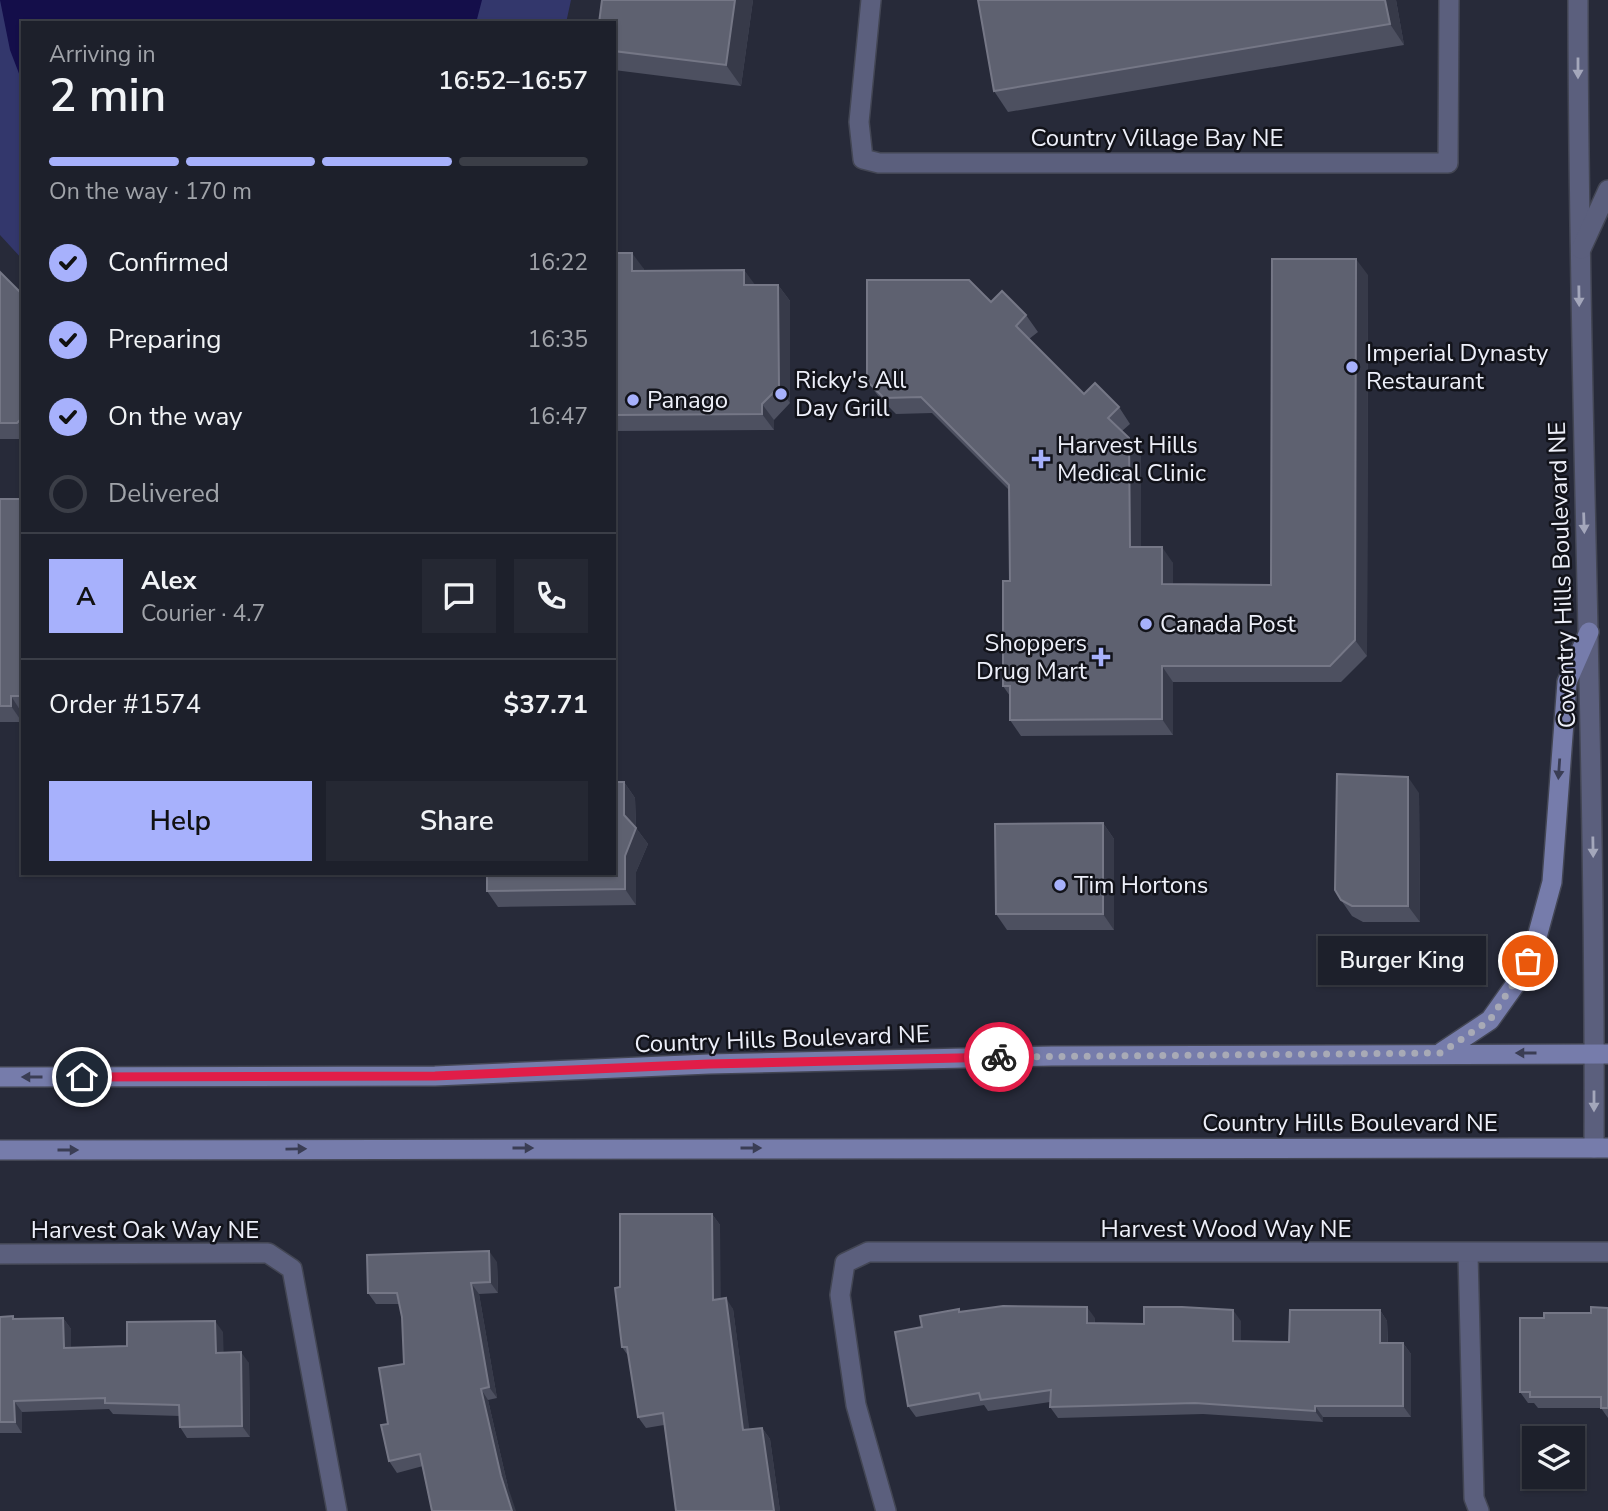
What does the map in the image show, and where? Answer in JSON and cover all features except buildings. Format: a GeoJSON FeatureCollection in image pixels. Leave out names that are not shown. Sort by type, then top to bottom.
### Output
{"type":"FeatureCollection","features":[{"type":"Feature","properties":{"kind":"main road"},"geometry":{"type":"LineString","coordinates":[[1441,1053],[1490,1020],[1522,975],[1534,948],[1552,882],[1567,682],[1589,632]]}},
{"type":"Feature","properties":{"kind":"main road","name":"Country Hills Boulevard NE"},"geometry":{"type":"LineString","coordinates":[[0,1077],[435,1076],[709,1064],[1025,1056],[1601,1054]]}},
{"type":"Feature","properties":{"kind":"main road","name":"Country Hills Boulevard NE"},"geometry":{"type":"LineString","coordinates":[[0,1150],[1601,1148]]}},
{"type":"Feature","properties":{"kind":"street","name":"Country Village Bay NE"},"geometry":{"type":"LineString","coordinates":[[871,0],[859,122],[863,159],[879,163],[1448,163],[1449,0]]}},
{"type":"Feature","properties":{"kind":"street","name":"Coventry Hills Boulevard NE"},"geometry":{"type":"LineString","coordinates":[[1578,0],[1578,256],[1601,1054],[1601,1148]]}},
{"type":"Feature","properties":{"kind":"street"},"geometry":{"type":"LineString","coordinates":[[1578,256],[1608,190]]}},
{"type":"Feature","properties":{"kind":"street","name":"Harvest Wood Way NE"},"geometry":{"type":"LineString","coordinates":[[886,1511],[856,1405],[839,1295],[845,1263],[868,1252],[1608,1252]]}},
{"type":"Feature","properties":{"kind":"street","name":"Harvest Oak Way NE"},"geometry":{"type":"LineString","coordinates":[[0,1254],[268,1253],[292,1269],[337,1511]]}},
{"type":"Feature","properties":{"kind":"street"},"geometry":{"type":"LineString","coordinates":[[1468,1254],[1474,1498],[1479,1511]]}},
{"type":"Feature","properties":{"kind":"shaded area"},"geometry":{"type":"Polygon","coordinates":[[[0,0],[571,0],[566,21],[21,21],[21,258],[0,235],[0,0]]]}},
{"type":"Feature","properties":{"kind":"shaded area"},"geometry":{"type":"Polygon","coordinates":[[[0,0],[482,0],[477,21],[21,21],[21,79],[10,50],[0,0]]]}},
{"type":"Feature","properties":{"kind":"way so far"},"geometry":{"type":"LineString","coordinates":[[999,1057],[1441,1053],[1490,1020],[1522,975],[1528,961]]}},
{"type":"Feature","properties":{"kind":"place","name":"Imperial Dynasty Restaurant"},"geometry":{"type":"Point","coordinates":[1352,367]}},
{"type":"Feature","properties":{"kind":"place","name":"Ricky's All Day Grill"},"geometry":{"type":"Point","coordinates":[781,394]}},
{"type":"Feature","properties":{"kind":"place","name":"Panago"},"geometry":{"type":"Point","coordinates":[633,400]}},
{"type":"Feature","properties":{"kind":"place","name":"Harvest Hills Medical Clinic"},"geometry":{"type":"Point","coordinates":[1041,459]}},
{"type":"Feature","properties":{"kind":"place","name":"Canada Post"},"geometry":{"type":"Point","coordinates":[1146,624]}},
{"type":"Feature","properties":{"kind":"place","name":"Shoppers Drug Mart"},"geometry":{"type":"Point","coordinates":[1101,657]}},
{"type":"Feature","properties":{"kind":"place","name":"Tim Hortons"},"geometry":{"type":"Point","coordinates":[1060,885]}},
{"type":"Feature","properties":{"kind":"place","name":"Burger King"},"geometry":{"type":"Point","coordinates":[1528,961]}},
{"type":"Feature","properties":{"kind":"route"},"geometry":{"type":"LineString","coordinates":[[82,1077],[435,1076],[709,1064],[999,1057]]}}]}
